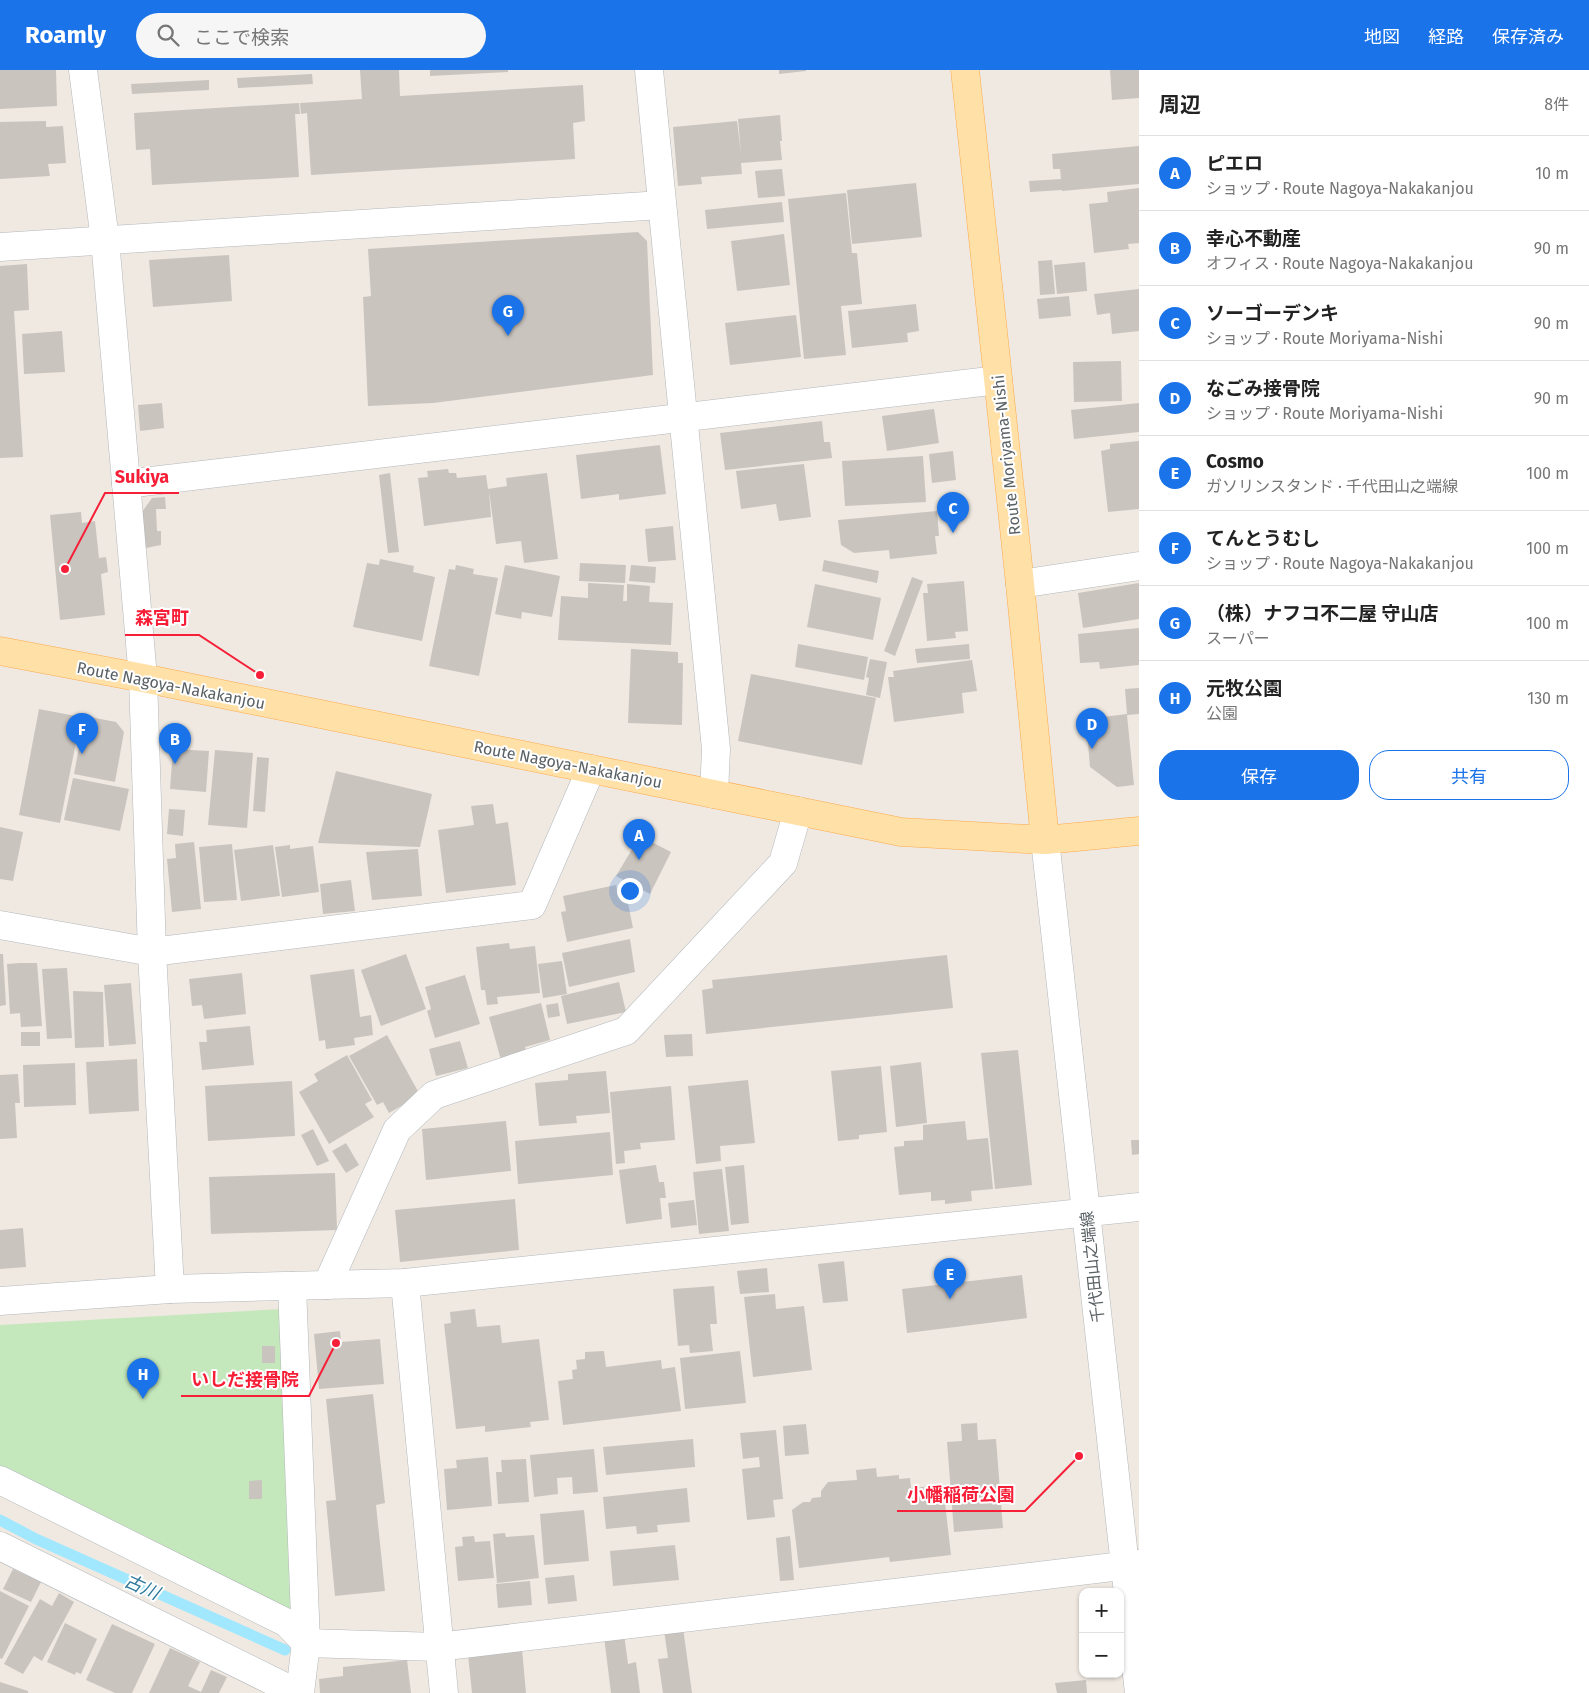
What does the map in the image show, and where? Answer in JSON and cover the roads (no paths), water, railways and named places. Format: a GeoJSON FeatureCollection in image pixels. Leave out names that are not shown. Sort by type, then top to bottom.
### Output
{"type":"FeatureCollection","features":[{"type":"Feature","properties":{"kind":"main road","name":"Route Moriyama-Nishi"},"geometry":{"type":"LineString","coordinates":[[965,70],[1020,584],[1045,840]]}},
{"type":"Feature","properties":{"kind":"main road","name":"Route Nagoya-Nakakanjou"},"geometry":{"type":"LineString","coordinates":[[0,652],[143,678],[901,832],[1045,840],[1139,831]]}},
{"type":"Feature","properties":{"kind":"street"},"geometry":{"type":"LineString","coordinates":[[83,70],[105,240],[143,678],[152,952],[170,1289]]}},
{"type":"Feature","properties":{"kind":"street"},"geometry":{"type":"LineString","coordinates":[[648,70],[716,749],[714,794]]}},
{"type":"Feature","properties":{"kind":"street"},"geometry":{"type":"LineString","coordinates":[[0,247],[662,205]]}},
{"type":"Feature","properties":{"kind":"street"},"geometry":{"type":"LineString","coordinates":[[126,484],[998,380]]}},
{"type":"Feature","properties":{"kind":"street"},"geometry":{"type":"LineString","coordinates":[[1020,584],[1139,566]]}},
{"type":"Feature","properties":{"kind":"street"},"geometry":{"type":"LineString","coordinates":[[0,925],[152,952],[532,905],[591,769]]}},
{"type":"Feature","properties":{"kind":"street"},"geometry":{"type":"LineString","coordinates":[[327,1285],[397,1130],[434,1095],[626,1031],[783,863],[798,811]]}},
{"type":"Feature","properties":{"kind":"street","name":"千代田山之端線"},"geometry":{"type":"LineString","coordinates":[[1045,840],[1086,1212],[1132,1564],[1139,1693]]}},
{"type":"Feature","properties":{"kind":"street"},"geometry":{"type":"LineString","coordinates":[[0,1301],[170,1289],[405,1283],[1139,1207]]}},
{"type":"Feature","properties":{"kind":"street"},"geometry":{"type":"LineString","coordinates":[[405,1283],[438,1647],[444,1693]]}},
{"type":"Feature","properties":{"kind":"street"},"geometry":{"type":"LineString","coordinates":[[0,1546],[298,1693],[306,1643],[292,1286]]}},
{"type":"Feature","properties":{"kind":"street"},"geometry":{"type":"LineString","coordinates":[[0,1480],[287,1623],[306,1643],[438,1647],[1132,1564]]}},
{"type":"Feature","properties":{"kind":"waterway","name":"古川"},"geometry":{"type":"LineString","coordinates":[[0,1520],[36,1539],[285,1650]]}},
{"type":"Feature","properties":{"kind":"place","name":"（株）ナフコ不二屋 守山店"},"geometry":{"type":"Point","coordinates":[508,336]}},
{"type":"Feature","properties":{"kind":"place","name":"ソーゴーデンキ"},"geometry":{"type":"Point","coordinates":[953,533]}},
{"type":"Feature","properties":{"kind":"place","name":"Sukiya"},"geometry":{"type":"Point","coordinates":[65,569]}},
{"type":"Feature","properties":{"kind":"place","name":"森宮町"},"geometry":{"type":"Point","coordinates":[260,675]}},
{"type":"Feature","properties":{"kind":"place","name":"なごみ接骨院"},"geometry":{"type":"Point","coordinates":[1092,749]}},
{"type":"Feature","properties":{"kind":"place","name":"てんとうむし"},"geometry":{"type":"Point","coordinates":[82,754]}},
{"type":"Feature","properties":{"kind":"place","name":"幸心不動産"},"geometry":{"type":"Point","coordinates":[175,764]}},
{"type":"Feature","properties":{"kind":"place","name":"ピエロ"},"geometry":{"type":"Point","coordinates":[639,860]}},
{"type":"Feature","properties":{"kind":"place","name":"Cosmo"},"geometry":{"type":"Point","coordinates":[950,1299]}},
{"type":"Feature","properties":{"kind":"place","name":"いしだ接骨院"},"geometry":{"type":"Point","coordinates":[336,1343]}},
{"type":"Feature","properties":{"kind":"place","name":"元牧公園"},"geometry":{"type":"Point","coordinates":[143,1399]}},
{"type":"Feature","properties":{"kind":"place","name":"小幡稲荷公園"},"geometry":{"type":"Point","coordinates":[1079,1456]}}]}
